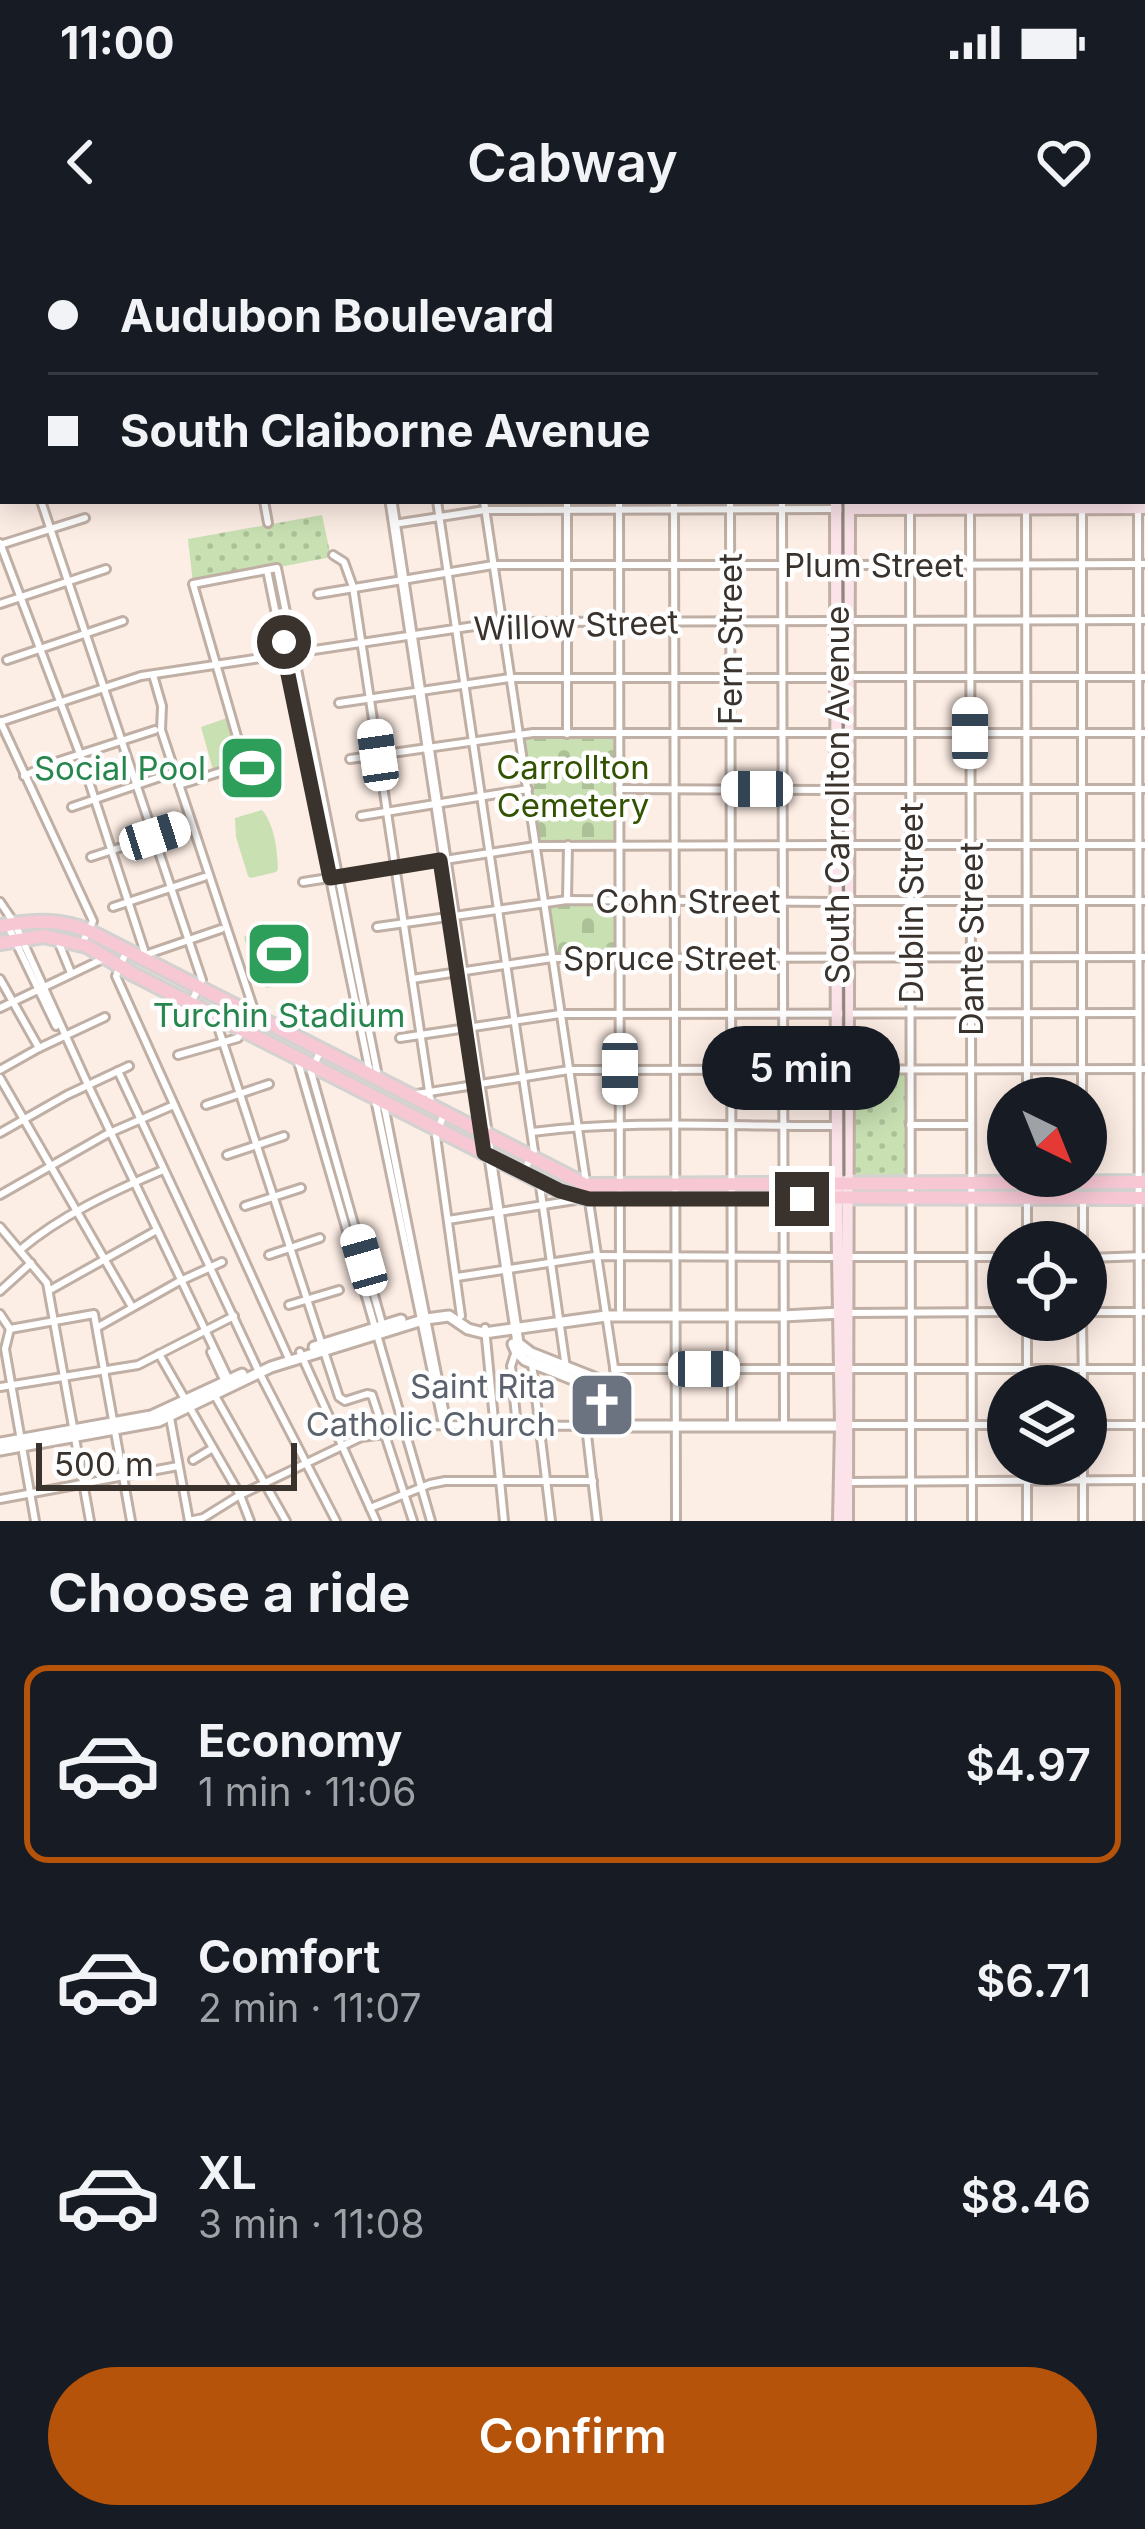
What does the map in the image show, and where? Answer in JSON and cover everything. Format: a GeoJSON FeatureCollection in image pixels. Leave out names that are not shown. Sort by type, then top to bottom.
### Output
{"type":"FeatureCollection","features":[{"type":"Feature","properties":{"kind":"main road"},"geometry":{"type":"LineString","coordinates":[[842,505],[1140,506]]}},
{"type":"Feature","properties":{"kind":"main road","name":"South Carrollton Avenue"},"geometry":{"type":"LineString","coordinates":[[842,505],[843,1130],[838,1183],[848,1199],[839,1313],[845,1426],[843,1521]]}},
{"type":"Feature","properties":{"kind":"main road"},"geometry":{"type":"LineString","coordinates":[[7,925],[60,922],[133,974],[300,1059],[314,1072],[542,1182],[585,1194],[731,1184],[987,1182]]}},
{"type":"Feature","properties":{"kind":"main road"},"geometry":{"type":"LineString","coordinates":[[12,941],[86,938],[127,950],[424,1097],[532,1156],[585,1194]]}},
{"type":"Feature","properties":{"kind":"main road"},"geometry":{"type":"LineString","coordinates":[[314,1072],[371,1088],[378,1084],[373,1072]]}},
{"type":"Feature","properties":{"kind":"main road"},"geometry":{"type":"LineString","coordinates":[[379,1101],[381,1090],[387,1088],[424,1097]]}},
{"type":"Feature","properties":{"kind":"main road"},"geometry":{"type":"LineString","coordinates":[[1107,1180],[1142,1182]]}},
{"type":"Feature","properties":{"kind":"main road"},"geometry":{"type":"LineString","coordinates":[[796,1183],[792,1192],[802,1199]]}},
{"type":"Feature","properties":{"kind":"main road"},"geometry":{"type":"LineString","coordinates":[[802,1199],[838,1183]]}},
{"type":"Feature","properties":{"kind":"main road"},"geometry":{"type":"LineString","coordinates":[[848,1199],[879,1184],[895,1191],[885,1199]]}},
{"type":"Feature","properties":{"kind":"main road"},"geometry":{"type":"LineString","coordinates":[[676,1191],[731,1199],[1142,1198]]}},
{"type":"Feature","properties":{"kind":"street"},"geometry":{"type":"LineString","coordinates":[[42,504],[202,980],[190,1004]]}},
{"type":"Feature","properties":{"kind":"street"},"geometry":{"type":"LineString","coordinates":[[265,504],[268,523]]}},
{"type":"Feature","properties":{"kind":"street"},"geometry":{"type":"LineString","coordinates":[[389,504],[514,1333],[511,1366],[516,1418]]}},
{"type":"Feature","properties":{"kind":"street"},"geometry":{"type":"LineString","coordinates":[[437,504],[532,1132],[534,1151],[523,1172]]}},
{"type":"Feature","properties":{"kind":"street"},"geometry":{"type":"LineString","coordinates":[[392,524],[485,505],[842,505]]}},
{"type":"Feature","properties":{"kind":"street"},"geometry":{"type":"LineString","coordinates":[[485,505],[585,1194],[626,1426]]}},
{"type":"Feature","properties":{"kind":"street"},"geometry":{"type":"LineString","coordinates":[[567,505],[567,734]]}},
{"type":"Feature","properties":{"kind":"street"},"geometry":{"type":"LineString","coordinates":[[619,505],[620,1310]]}},
{"type":"Feature","properties":{"kind":"street"},"geometry":{"type":"LineString","coordinates":[[674,505],[676,1521]]}},
{"type":"Feature","properties":{"kind":"street","name":"Fern Street"},"geometry":{"type":"LineString","coordinates":[[730,505],[732,1426]]}},
{"type":"Feature","properties":{"kind":"street"},"geometry":{"type":"LineString","coordinates":[[782,505],[783,1126],[796,1183]]}},
{"type":"Feature","properties":{"kind":"street","name":"Dublin Street"},"geometry":{"type":"LineString","coordinates":[[910,505],[911,1521]]}},
{"type":"Feature","properties":{"kind":"street","name":"Dante Street"},"geometry":{"type":"LineString","coordinates":[[970,505],[972,1521]]}},
{"type":"Feature","properties":{"kind":"street"},"geometry":{"type":"LineString","coordinates":[[1026,505],[1027,1077]]}},
{"type":"Feature","properties":{"kind":"street"},"geometry":{"type":"LineString","coordinates":[[1082,505],[1082,1077]]}},
{"type":"Feature","properties":{"kind":"street"},"geometry":{"type":"LineString","coordinates":[[1139,1521],[1140,506]]}},
{"type":"Feature","properties":{"kind":"street"},"geometry":{"type":"LineString","coordinates":[[85,518],[0,544],[80,754],[144,950],[133,974]]}},
{"type":"Feature","properties":{"kind":"street"},"geometry":{"type":"LineString","coordinates":[[333,555],[344,562],[353,587],[421,1035],[424,1097],[568,1070],[1142,1069]]}},
{"type":"Feature","properties":{"kind":"street","name":"Plum Street"},"geometry":{"type":"LineString","coordinates":[[318,594],[493,566],[1142,564]]}},
{"type":"Feature","properties":{"kind":"street"},"geometry":{"type":"LineString","coordinates":[[179,785],[233,768],[242,756],[193,584],[278,568],[291,637],[289,654],[373,1072]]}},
{"type":"Feature","properties":{"kind":"street"},"geometry":{"type":"LineString","coordinates":[[0,604],[106,569]]}},
{"type":"Feature","properties":{"kind":"street"},"geometry":{"type":"LineString","coordinates":[[267,570],[281,639],[287,643]]}},
{"type":"Feature","properties":{"kind":"street","name":"Willow Street"},"geometry":{"type":"LineString","coordinates":[[0,719],[153,674],[502,622],[1142,620]]}},
{"type":"Feature","properties":{"kind":"street"},"geometry":{"type":"LineString","coordinates":[[8,660],[123,621]]}},
{"type":"Feature","properties":{"kind":"street"},"geometry":{"type":"LineString","coordinates":[[153,674],[162,706],[161,730],[254,1010],[238,1038],[178,1055]]}},
{"type":"Feature","properties":{"kind":"street"},"geometry":{"type":"LineString","coordinates":[[338,704],[510,678],[1142,677]]}},
{"type":"Feature","properties":{"kind":"street"},"geometry":{"type":"LineString","coordinates":[[0,719],[93,921],[86,938]]}},
{"type":"Feature","properties":{"kind":"street"},"geometry":{"type":"LineString","coordinates":[[24,776],[155,730]]}},
{"type":"Feature","properties":{"kind":"street"},"geometry":{"type":"LineString","coordinates":[[350,759],[519,734],[1142,733]]}},
{"type":"Feature","properties":{"kind":"street"},"geometry":{"type":"LineString","coordinates":[[72,807],[169,774]]}},
{"type":"Feature","properties":{"kind":"street"},"geometry":{"type":"LineString","coordinates":[[361,816],[527,789]]}},
{"type":"Feature","properties":{"kind":"street"},"geometry":{"type":"LineString","coordinates":[[619,789],[1142,789]]}},
{"type":"Feature","properties":{"kind":"street"},"geometry":{"type":"LineString","coordinates":[[91,857],[187,826]]}},
{"type":"Feature","properties":{"kind":"street"},"geometry":{"type":"LineString","coordinates":[[303,882],[535,846],[1142,844]]}},
{"type":"Feature","properties":{"kind":"street"},"geometry":{"type":"LineString","coordinates":[[567,900],[568,845]]}},
{"type":"Feature","properties":{"kind":"street"},"geometry":{"type":"LineString","coordinates":[[113,907],[204,878]]}},
{"type":"Feature","properties":{"kind":"street","name":"Cohn Street"},"geometry":{"type":"LineString","coordinates":[[377,927],[567,900],[1142,901]]}},
{"type":"Feature","properties":{"kind":"street"},"geometry":{"type":"LineString","coordinates":[[0,903],[12,941],[40,989],[228,1384]]}},
{"type":"Feature","properties":{"kind":"street"},"geometry":{"type":"LineString","coordinates":[[142,957],[220,929]]}},
{"type":"Feature","properties":{"kind":"street"},"geometry":{"type":"LineString","coordinates":[[58,937],[71,974]]}},
{"type":"Feature","properties":{"kind":"street"},"geometry":{"type":"LineString","coordinates":[[0,1008],[71,974],[113,961],[127,950]]}},
{"type":"Feature","properties":{"kind":"street","name":"Spruce Street"},"geometry":{"type":"LineString","coordinates":[[412,979],[552,958],[1142,957]]}},
{"type":"Feature","properties":{"kind":"street"},"geometry":{"type":"LineString","coordinates":[[113,961],[174,1105],[376,1521]]}},
{"type":"Feature","properties":{"kind":"street"},"geometry":{"type":"LineString","coordinates":[[0,979],[39,1048]]}},
{"type":"Feature","properties":{"kind":"street"},"geometry":{"type":"LineString","coordinates":[[227,1001],[217,1024],[339,1397],[345,1401],[367,1394],[372,1397],[413,1521]]}},
{"type":"Feature","properties":{"kind":"street"},"geometry":{"type":"LineString","coordinates":[[400,1038],[560,1014],[1138,1013]]}},
{"type":"Feature","properties":{"kind":"street"},"geometry":{"type":"LineString","coordinates":[[105,1017],[39,1048],[0,1074],[132,1307]]}},
{"type":"Feature","properties":{"kind":"street"},"geometry":{"type":"LineString","coordinates":[[322,1049],[314,1072],[325,1137],[431,1521]]}},
{"type":"Feature","properties":{"kind":"street"},"geometry":{"type":"LineString","coordinates":[[0,1133],[129,1066]]}},
{"type":"Feature","properties":{"kind":"street"},"geometry":{"type":"LineString","coordinates":[[118,1071],[258,1369],[336,1521]]}},
{"type":"Feature","properties":{"kind":"street"},"geometry":{"type":"LineString","coordinates":[[206,1105],[269,1084]]}},
{"type":"Feature","properties":{"kind":"street"},"geometry":{"type":"LineString","coordinates":[[379,1101],[445,1425]]}},
{"type":"Feature","properties":{"kind":"street"},"geometry":{"type":"LineString","coordinates":[[0,1182],[2,1193],[109,1134],[174,1105]]}},
{"type":"Feature","properties":{"kind":"street"},"geometry":{"type":"LineString","coordinates":[[445,1112],[436,1129],[461,1316]]}},
{"type":"Feature","properties":{"kind":"street"},"geometry":{"type":"LineString","coordinates":[[532,1132],[620,1125],[843,1130]]}},
{"type":"Feature","properties":{"kind":"street"},"geometry":{"type":"LineString","coordinates":[[910,1125],[970,1125]]}},
{"type":"Feature","properties":{"kind":"street"},"geometry":{"type":"LineString","coordinates":[[226,1154],[284,1136]]}},
{"type":"Feature","properties":{"kind":"street"},"geometry":{"type":"LineString","coordinates":[[550,1167],[542,1182],[542,1207],[565,1371]]}},
{"type":"Feature","properties":{"kind":"street"},"geometry":{"type":"LineString","coordinates":[[20,1250],[77,1213],[164,1170]]}},
{"type":"Feature","properties":{"kind":"street"},"geometry":{"type":"LineString","coordinates":[[245,1206],[301,1188]]}},
{"type":"Feature","properties":{"kind":"street"},"geometry":{"type":"LineString","coordinates":[[448,1220],[542,1207],[585,1194]]}},
{"type":"Feature","properties":{"kind":"street"},"geometry":{"type":"LineString","coordinates":[[1027,1198],[1027,1221]]}},
{"type":"Feature","properties":{"kind":"street"},"geometry":{"type":"LineString","coordinates":[[1082,1198],[1082,1221]]}},
{"type":"Feature","properties":{"kind":"street"},"geometry":{"type":"LineString","coordinates":[[784,1426],[784,1257],[802,1199]]}},
{"type":"Feature","properties":{"kind":"street"},"geometry":{"type":"LineString","coordinates":[[0,1227],[49,1291],[90,1521]]}},
{"type":"Feature","properties":{"kind":"street"},"geometry":{"type":"LineString","coordinates":[[49,1291],[155,1231]]}},
{"type":"Feature","properties":{"kind":"street"},"geometry":{"type":"LineString","coordinates":[[268,1255],[320,1238]]}},
{"type":"Feature","properties":{"kind":"street"},"geometry":{"type":"LineString","coordinates":[[457,1276],[597,1256],[784,1257],[843,1250],[911,1257],[987,1257]]}},
{"type":"Feature","properties":{"kind":"street"},"geometry":{"type":"LineString","coordinates":[[1107,1257],[1142,1256]]}},
{"type":"Feature","properties":{"kind":"street"},"geometry":{"type":"LineString","coordinates":[[97,1328],[222,1262]]}},
{"type":"Feature","properties":{"kind":"street"},"geometry":{"type":"LineString","coordinates":[[0,1291],[32,1263]]}},
{"type":"Feature","properties":{"kind":"street"},"geometry":{"type":"LineString","coordinates":[[289,1305],[339,1290]]}},
{"type":"Feature","properties":{"kind":"street"},"geometry":{"type":"LineString","coordinates":[[0,1446],[170,1413],[258,1369],[449,1310],[485,1330]]}},
{"type":"Feature","properties":{"kind":"street"},"geometry":{"type":"LineString","coordinates":[[423,1317],[449,1316],[468,1329],[514,1333],[560,1319],[620,1310],[675,1313]]}},
{"type":"Feature","properties":{"kind":"street"},"geometry":{"type":"LineString","coordinates":[[605,1313],[987,1312]]}},
{"type":"Feature","properties":{"kind":"street"},"geometry":{"type":"LineString","coordinates":[[1107,1314],[1142,1312]]}},
{"type":"Feature","properties":{"kind":"street"},"geometry":{"type":"LineString","coordinates":[[0,1314],[10,1329],[5,1349],[35,1521]]}},
{"type":"Feature","properties":{"kind":"street"},"geometry":{"type":"LineString","coordinates":[[10,1329],[94,1314],[131,1521]]}},
{"type":"Feature","properties":{"kind":"street"},"geometry":{"type":"LineString","coordinates":[[0,1387],[144,1363],[234,1316]]}},
{"type":"Feature","properties":{"kind":"street"},"geometry":{"type":"LineString","coordinates":[[485,1330],[504,1521]]}},
{"type":"Feature","properties":{"kind":"street"},"geometry":{"type":"LineString","coordinates":[[514,1333],[532,1358],[618,1392]]}},
{"type":"Feature","properties":{"kind":"street"},"geometry":{"type":"LineString","coordinates":[[159,1354],[250,1520]]}},
{"type":"Feature","properties":{"kind":"street"},"geometry":{"type":"LineString","coordinates":[[532,1358],[551,1521]]}},
{"type":"Feature","properties":{"kind":"street"},"geometry":{"type":"LineString","coordinates":[[614,1369],[987,1369]]}},
{"type":"Feature","properties":{"kind":"street"},"geometry":{"type":"LineString","coordinates":[[1107,1369],[1142,1369]]}},
{"type":"Feature","properties":{"kind":"street"},"geometry":{"type":"LineString","coordinates":[[582,1378],[597,1521]]}},
{"type":"Feature","properties":{"kind":"street"},"geometry":{"type":"LineString","coordinates":[[188,1404],[228,1384]]}},
{"type":"Feature","properties":{"kind":"street"},"geometry":{"type":"LineString","coordinates":[[214,1394],[286,1521]]}},
{"type":"Feature","properties":{"kind":"street"},"geometry":{"type":"LineString","coordinates":[[170,1413],[189,1521],[342,1445],[405,1428],[987,1425]]}},
{"type":"Feature","properties":{"kind":"street"},"geometry":{"type":"LineString","coordinates":[[1107,1425],[1142,1425]]}},
{"type":"Feature","properties":{"kind":"street"},"geometry":{"type":"LineString","coordinates":[[193,1460],[213,1448]]}},
{"type":"Feature","properties":{"kind":"street"},"geometry":{"type":"LineString","coordinates":[[0,1499],[178,1466]]}},
{"type":"Feature","properties":{"kind":"street"},"geometry":{"type":"LineString","coordinates":[[1107,1480],[1142,1480]]}},
{"type":"Feature","properties":{"kind":"street"},"geometry":{"type":"LineString","coordinates":[[370,1508],[445,1481],[593,1481]]}},
{"type":"Feature","properties":{"kind":"street"},"geometry":{"type":"LineString","coordinates":[[844,1482],[987,1481]]}},
{"type":"Feature","properties":{"kind":"street"},"geometry":{"type":"LineString","coordinates":[[1027,1521],[1028,1485]]}},
{"type":"Feature","properties":{"kind":"street"},"geometry":{"type":"LineString","coordinates":[[1083,1485],[1083,1521]]}},
{"type":"Feature","properties":{"kind":"green space"},"geometry":{"type":"Polygon","coordinates":[[[322,515],[331,557],[193,584],[188,539],[322,515]]]}},
{"type":"Feature","properties":{"kind":"green space"},"geometry":{"type":"Polygon","coordinates":[[[227,718],[237,757],[213,770],[201,727],[227,718]]]}},
{"type":"Feature","properties":{"kind":"green space","name":"Carrollton Cemetery"},"geometry":{"type":"Polygon","coordinates":[[[620,733],[619,845],[535,846],[519,735],[620,733]]]}},
{"type":"Feature","properties":{"kind":"green space"},"geometry":{"type":"Polygon","coordinates":[[[262,762],[264,767],[269,765],[274,782],[242,792],[237,777],[242,769],[262,762]]]}},
{"type":"Feature","properties":{"kind":"green space"},"geometry":{"type":"Polygon","coordinates":[[[262,810],[273,830],[278,869],[251,878],[236,837],[235,818],[262,810]]]}},
{"type":"Feature","properties":{"kind":"green space"},"geometry":{"type":"Polygon","coordinates":[[[619,901],[619,957],[552,958],[545,902],[619,901]]]}},
{"type":"Feature","properties":{"kind":"green space","name":"Turchin Stadium"},"geometry":{"type":"Polygon","coordinates":[[[298,921],[309,946],[306,966],[292,980],[266,988],[244,937],[260,928],[298,921]]]}},
{"type":"Feature","properties":{"kind":"green space"},"geometry":{"type":"Polygon","coordinates":[[[911,1069],[910,1184],[849,1183],[849,1070],[911,1069]]]}},
{"type":"Feature","properties":{"kind":"tram line"},"geometry":{"type":"LineString","coordinates":[[843,504],[844,1175]]}},
{"type":"Feature","properties":{"kind":"place","name":"Social Pool"},"geometry":{"type":"Point","coordinates":[252,768]}},
{"type":"Feature","properties":{"kind":"place","name":"Turchin Stadium"},"geometry":{"type":"Point","coordinates":[279,954]}},
{"type":"Feature","properties":{"kind":"place","name":"Saint Rita Catholic Church"},"geometry":{"type":"Point","coordinates":[602,1405]}},
{"type":"Feature","properties":{"kind":"route"},"geometry":{"type":"LineString","coordinates":[[284,642],[330,878],[440,860],[484,1153],[560,1191],[589,1199],[802,1199]]}}]}
